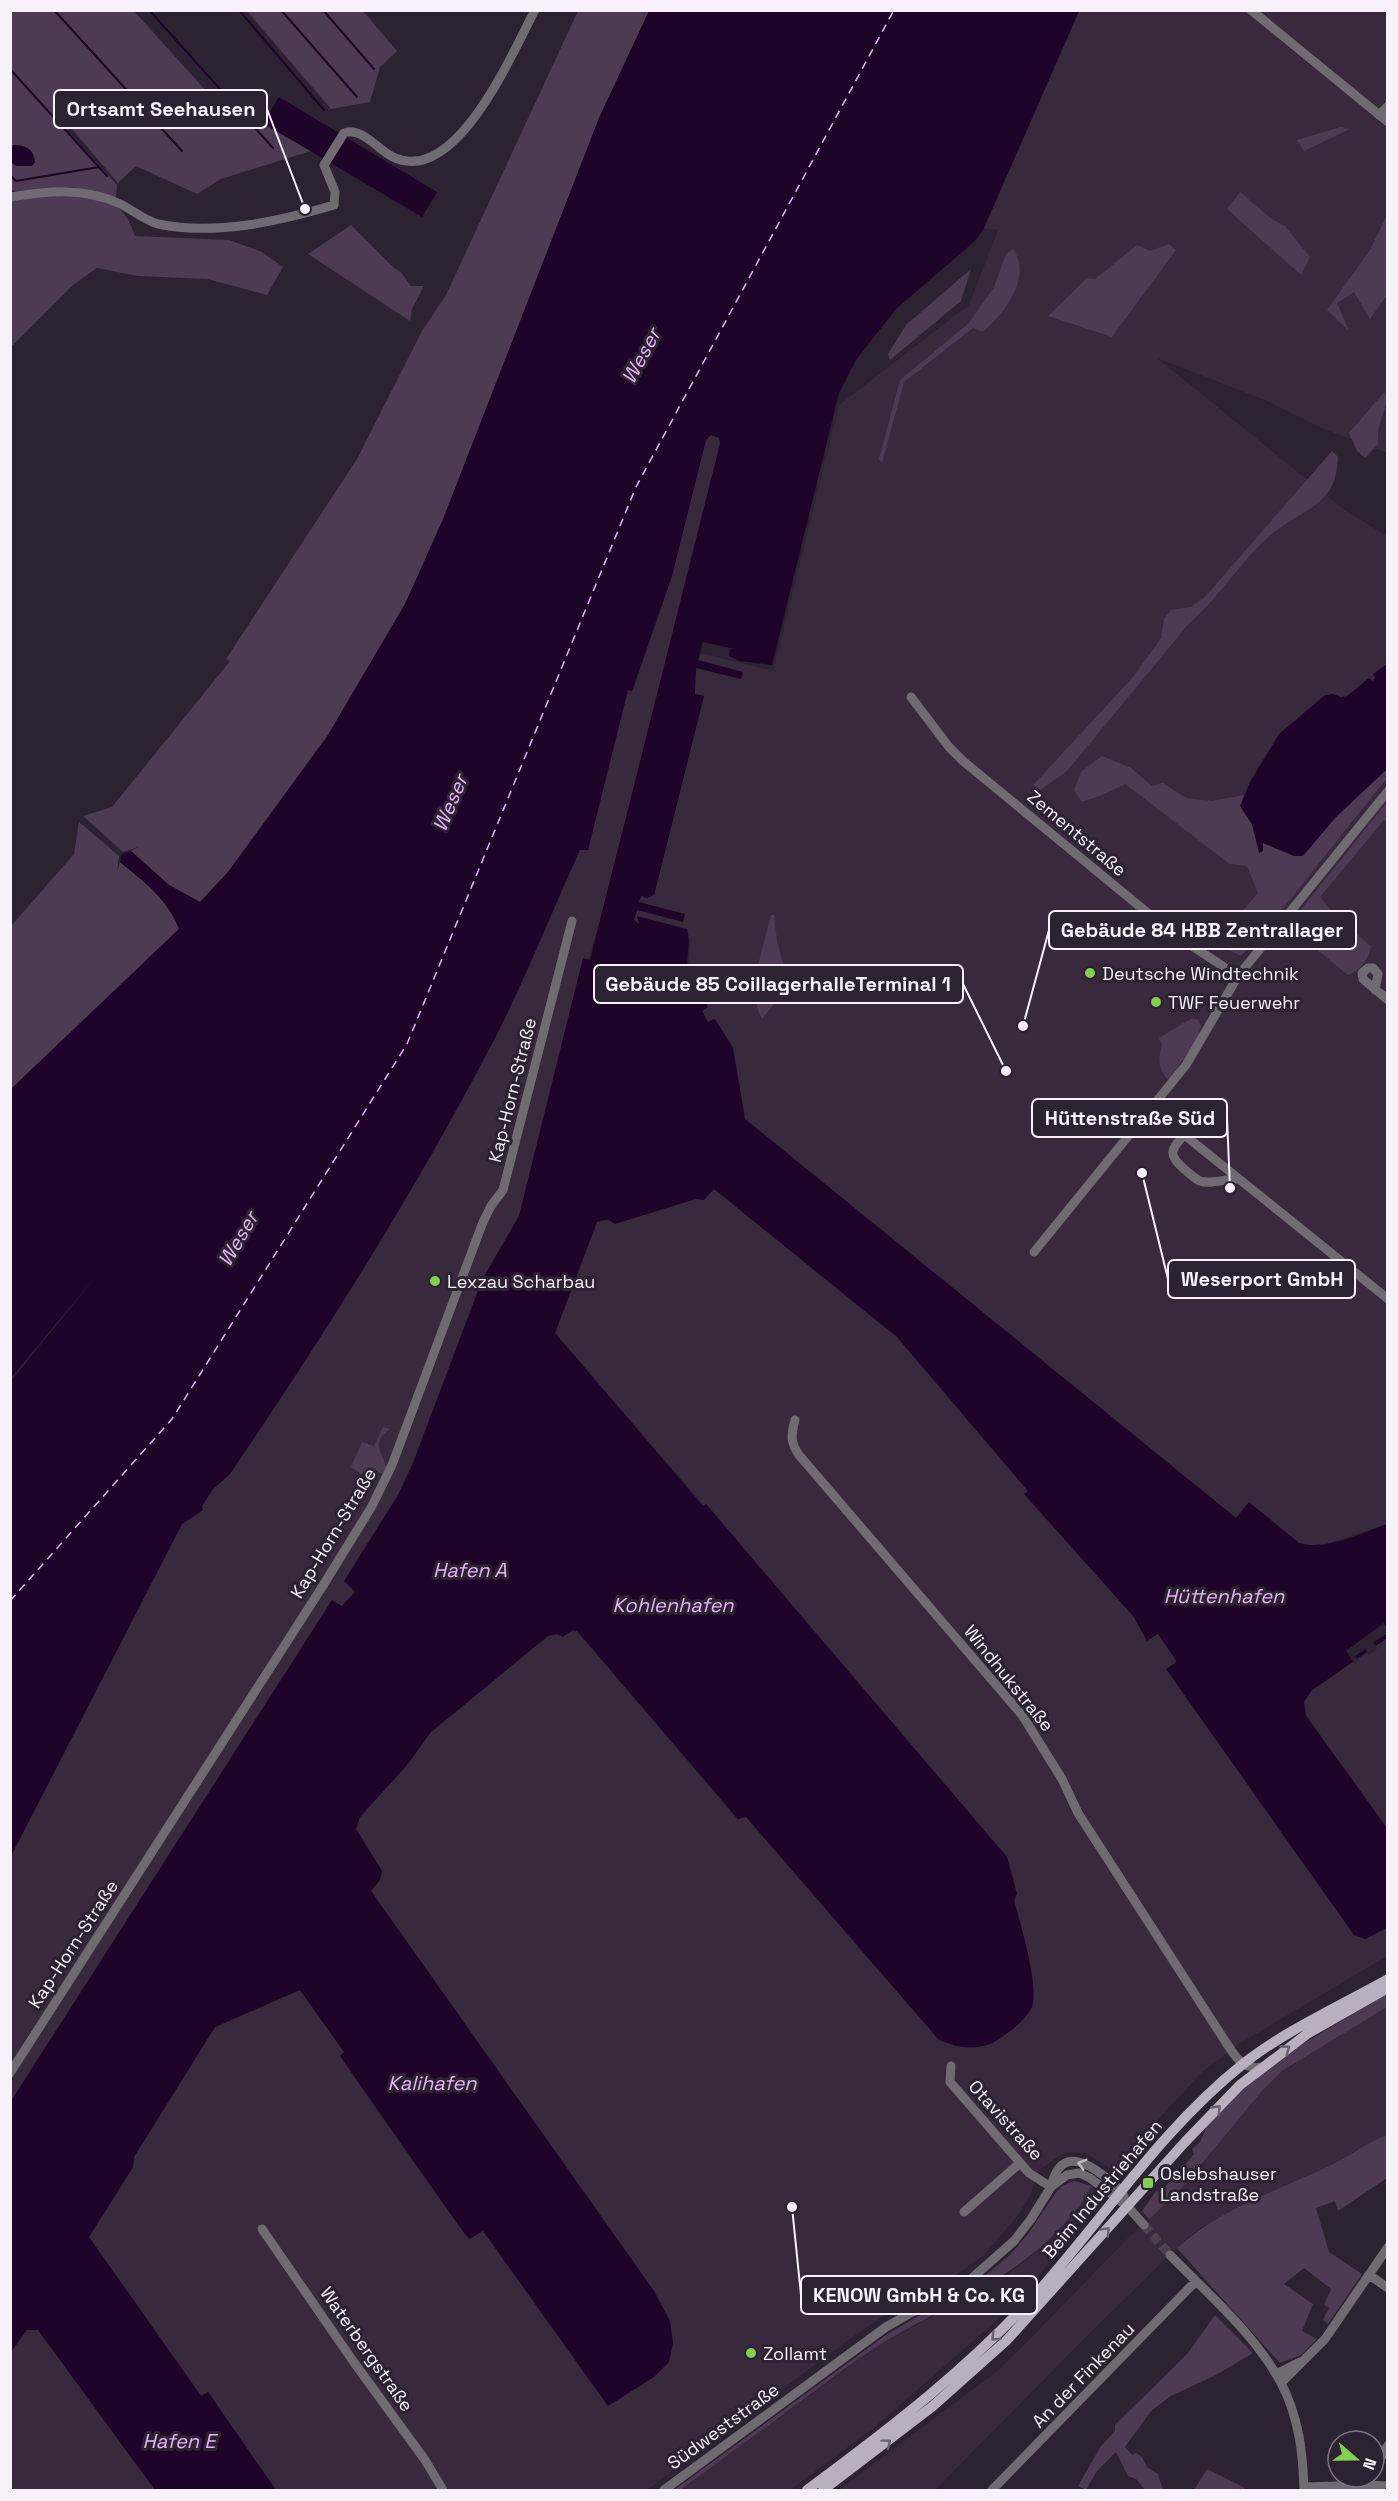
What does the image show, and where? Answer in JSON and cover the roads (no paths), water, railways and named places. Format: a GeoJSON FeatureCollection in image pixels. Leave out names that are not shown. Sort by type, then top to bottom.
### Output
{"type":"FeatureCollection","features":[{"type":"Feature","properties":{"kind":"main road","name":"Beim Industriehafen"},"geometry":{"type":"LineString","coordinates":[[807,2490],[912,2411],[960,2371],[1042,2286],[1181,2120],[1243,2065],[1279,2041],[1388,1979]]}},
{"type":"Feature","properties":{"kind":"main road","name":"Beim Industriehafen"},"geometry":{"type":"LineString","coordinates":[[823,2490],[894,2438],[972,2373],[1028,2318],[1185,2142],[1240,2085],[1307,2034],[1388,1988]]}},
{"type":"Feature","properties":{"kind":"main road"},"geometry":{"type":"LineString","coordinates":[[1181,2120],[1180,2134],[1185,2142]]}},
{"type":"Feature","properties":{"kind":"street"},"geometry":{"type":"LineString","coordinates":[[11,196],[57,191],[84,192],[121,204],[157,224],[196,227],[239,225],[293,217],[334,205],[335,192],[324,165],[344,133],[357,133],[391,156],[414,163],[433,156],[452,144],[469,126],[491,93],[535,10]]}},
{"type":"Feature","properties":{"kind":"street"},"geometry":{"type":"LineString","coordinates":[[1251,10],[1388,122]]}},
{"type":"Feature","properties":{"kind":"street"},"geometry":{"type":"LineString","coordinates":[[1379,115],[1388,106]]}},
{"type":"Feature","properties":{"kind":"street","name":"Zementstraße"},"geometry":{"type":"LineString","coordinates":[[911,697],[949,747],[963,761],[1172,933],[1238,976]]}},
{"type":"Feature","properties":{"kind":"street"},"geometry":{"type":"LineString","coordinates":[[1034,1252],[1186,1065],[1238,976],[1388,791]]}},
{"type":"Feature","properties":{"kind":"street","name":"Kap-Horn-Straße"},"geometry":{"type":"LineString","coordinates":[[10,2073],[324,1584],[386,1480],[415,1408],[483,1222],[503,1190],[572,921]]}},
{"type":"Feature","properties":{"kind":"street"},"geometry":{"type":"LineString","coordinates":[[1375,990],[1388,1000]]}},
{"type":"Feature","properties":{"kind":"street"},"geometry":{"type":"LineString","coordinates":[[1151,1107],[1388,1299]]}},
{"type":"Feature","properties":{"kind":"street"},"geometry":{"type":"LineString","coordinates":[[1185,1134],[1173,1148],[1174,1160],[1200,1181],[1239,1179]]}},
{"type":"Feature","properties":{"kind":"street","name":"Windhukstraße"},"geometry":{"type":"LineString","coordinates":[[795,1420],[792,1444],[799,1455],[1022,1715],[1175,1966],[1243,2065]]}},
{"type":"Feature","properties":{"kind":"street"},"geometry":{"type":"LineString","coordinates":[[1240,2085],[1244,2074],[1243,2065],[1251,2068],[1262,2067]]}},
{"type":"Feature","properties":{"kind":"street","name":"Otavistraße"},"geometry":{"type":"LineString","coordinates":[[951,2066],[950,2082],[1029,2173],[1051,2187]]}},
{"type":"Feature","properties":{"kind":"street"},"geometry":{"type":"LineString","coordinates":[[964,2212],[1020,2163]]}},
{"type":"Feature","properties":{"kind":"street"},"geometry":{"type":"LineString","coordinates":[[1051,2187],[1067,2175],[1079,2173],[1118,2194],[1143,2225]]}},
{"type":"Feature","properties":{"kind":"street","name":"Südweststraße"},"geometry":{"type":"LineString","coordinates":[[664,2490],[886,2327],[972,2278],[1014,2241],[1051,2187]]}},
{"type":"Feature","properties":{"kind":"street","name":"Waterbergstraße"},"geometry":{"type":"LineString","coordinates":[[262,2229],[425,2460],[443,2490]]}},
{"type":"Feature","properties":{"kind":"street"},"geometry":{"type":"LineString","coordinates":[[1281,2383],[1325,2339],[1388,2247]]}},
{"type":"Feature","properties":{"kind":"street"},"geometry":{"type":"LineString","coordinates":[[1170,2255],[1233,2320],[1264,2356],[1281,2383],[1298,2429],[1303,2452],[1304,2489],[1326,2486]]}},
{"type":"Feature","properties":{"kind":"street"},"geometry":{"type":"LineString","coordinates":[[1369,2275],[1388,2288]]}},
{"type":"Feature","properties":{"kind":"street","name":"An der Finkenau"},"geometry":{"type":"LineString","coordinates":[[992,2490],[1196,2281]]}},
{"type":"Feature","properties":{"kind":"street"},"geometry":{"type":"LineString","coordinates":[[1276,2374],[1302,2361]]}},
{"type":"Feature","properties":{"kind":"water"},"geometry":{"type":"Polygon","coordinates":[[[649,11],[1079,11],[984,228],[975,241],[896,309],[856,360],[839,393],[772,665],[739,661],[729,656],[730,649],[734,649],[703,642],[698,660],[743,672],[741,679],[696,668],[695,694],[704,696],[654,895],[647,898],[641,896],[639,902],[685,914],[683,922],[637,910],[634,920],[639,924],[637,916],[687,929],[688,968],[708,1007],[702,1011],[708,1022],[715,1019],[733,1048],[745,1119],[1236,1518],[1249,1502],[1299,1543],[1310,1545],[1344,1540],[1387,1524],[1387,1638],[1311,1691],[1304,1702],[1306,1716],[1387,1828],[1387,1928],[1365,1939],[1354,1935],[1166,1669],[1176,1660],[1158,1634],[1147,1641],[1134,1617],[1024,1494],[1028,1491],[897,1337],[714,1189],[704,1200],[696,1199],[615,1224],[607,1219],[597,1222],[555,1333],[703,1506],[706,1504],[1007,1857],[1017,1894],[1014,1900],[1032,1972],[1031,2009],[1016,2026],[989,2044],[965,2047],[939,2040],[746,1817],[738,1819],[577,1631],[573,1630],[563,1637],[557,1634],[548,1636],[431,1732],[407,1765],[360,1817],[356,1829],[382,1871],[380,1880],[371,1891],[654,2291],[670,2321],[673,2343],[669,2362],[654,2377],[608,2406],[483,2231],[469,2239],[459,2226],[340,2056],[344,2052],[300,1990],[215,2027],[134,2157],[133,2167],[89,2237],[201,2396],[208,2392],[276,2490],[155,2490],[38,2330],[27,2330],[11,2352],[11,2101],[332,1600],[342,1606],[355,1592],[344,1581],[398,1495],[413,1463],[482,1280],[519,1216],[583,958],[590,960],[720,444],[719,438],[711,435],[706,440],[672,576],[632,691],[628,690],[588,850],[580,850],[506,1017],[433,1151],[335,1315],[230,1474],[213,1489],[202,1506],[203,1510],[182,1524],[11,1856],[11,1381],[101,1270],[11,1378],[11,1089],[179,929],[162,900],[120,862],[122,854],[131,851],[169,885],[200,902],[228,872],[328,735],[405,604],[443,519],[599,118],[649,11]]]}},
{"type":"Feature","properties":{"kind":"water"},"geometry":{"type":"Polygon","coordinates":[[[279,97],[437,192],[422,217],[263,123],[279,97]]]}},
{"type":"Feature","properties":{"kind":"water"},"geometry":{"type":"Polygon","coordinates":[[[13,145],[25,147],[31,151],[35,162],[32,166],[16,166],[11,162],[13,145]]]}},
{"type":"Feature","properties":{"kind":"water"},"geometry":{"type":"Polygon","coordinates":[[[1387,664],[1387,769],[1335,818],[1303,856],[1294,856],[1263,843],[1263,851],[1259,853],[1252,824],[1240,806],[1250,782],[1279,734],[1325,695],[1347,696],[1369,678],[1373,681],[1375,678],[1373,674],[1387,664]]]}},
{"type":"Feature","properties":{"kind":"waterway"},"geometry":{"type":"LineString","coordinates":[[54,10],[182,151]]}},
{"type":"Feature","properties":{"kind":"waterway"},"geometry":{"type":"LineString","coordinates":[[149,10],[273,148]]}},
{"type":"Feature","properties":{"kind":"waterway"},"geometry":{"type":"LineString","coordinates":[[239,10],[324,110]]}},
{"type":"Feature","properties":{"kind":"waterway"},"geometry":{"type":"LineString","coordinates":[[281,10],[357,97]]}},
{"type":"Feature","properties":{"kind":"waterway"},"geometry":{"type":"LineString","coordinates":[[323,10],[374,69]]}},
{"type":"Feature","properties":{"kind":"waterway"},"geometry":{"type":"LineString","coordinates":[[10,69],[107,176]]}},
{"type":"Feature","properties":{"kind":"waterway"},"geometry":{"type":"LineString","coordinates":[[10,175],[16,181],[99,167]]}},
{"type":"Feature","properties":{"kind":"tunnel"},"geometry":{"type":"LineString","coordinates":[[1144,2225],[1170,2255]]}},
{"type":"Feature","properties":{"kind":"place","name":"Ortsamt Seehausen"},"geometry":{"type":"Point","coordinates":[305,209]}},
{"type":"Feature","properties":{"kind":"place","name":"Deutsche Windtechnik"},"geometry":{"type":"Point","coordinates":[1090,973]}},
{"type":"Feature","properties":{"kind":"place","name":"TWF Feuerwehr"},"geometry":{"type":"Point","coordinates":[1156,1002]}},
{"type":"Feature","properties":{"kind":"place","name":"Gebäude 84 HBB Zentrallager"},"geometry":{"type":"Point","coordinates":[1023,1026]}},
{"type":"Feature","properties":{"kind":"place","name":"Gebäude 85 CoillagerhalleTerminal 1"},"geometry":{"type":"Point","coordinates":[1006,1071]}},
{"type":"Feature","properties":{"kind":"place","name":"Weserport GmbH"},"geometry":{"type":"Point","coordinates":[1142,1173]}},
{"type":"Feature","properties":{"kind":"place","name":"Hüttenstraße Süd"},"geometry":{"type":"Point","coordinates":[1230,1188]}},
{"type":"Feature","properties":{"kind":"place","name":"Lexzau Scharbau"},"geometry":{"type":"Point","coordinates":[435,1281]}},
{"type":"Feature","properties":{"kind":"place","name":"Oslebshauser Landstraße"},"geometry":{"type":"Point","coordinates":[1148,2183]}},
{"type":"Feature","properties":{"kind":"place","name":"KENOW GmbH & Co. KG"},"geometry":{"type":"Point","coordinates":[792,2207]}},
{"type":"Feature","properties":{"kind":"place","name":"Zollamt"},"geometry":{"type":"Point","coordinates":[751,2353]}},
{"type":"Feature","properties":{"kind":"water label","name":"Weser"},"geometry":{"type":"Point","coordinates":[641,356]}},
{"type":"Feature","properties":{"kind":"water label","name":"Weser"},"geometry":{"type":"Point","coordinates":[450,803]}},
{"type":"Feature","properties":{"kind":"water label","name":"Weser"},"geometry":{"type":"Point","coordinates":[238,1239]}},
{"type":"Feature","properties":{"kind":"water label","name":"Hafen A"},"geometry":{"type":"Point","coordinates":[470,1570]}},
{"type":"Feature","properties":{"kind":"water label","name":"Hüttenhafen"},"geometry":{"type":"Point","coordinates":[1224,1596]}},
{"type":"Feature","properties":{"kind":"water label","name":"Kohlenhafen"},"geometry":{"type":"Point","coordinates":[673,1605]}},
{"type":"Feature","properties":{"kind":"water label","name":"Kalihafen"},"geometry":{"type":"Point","coordinates":[432,2083]}},
{"type":"Feature","properties":{"kind":"water label","name":"Hafen E"},"geometry":{"type":"Point","coordinates":[179,2441]}}]}
